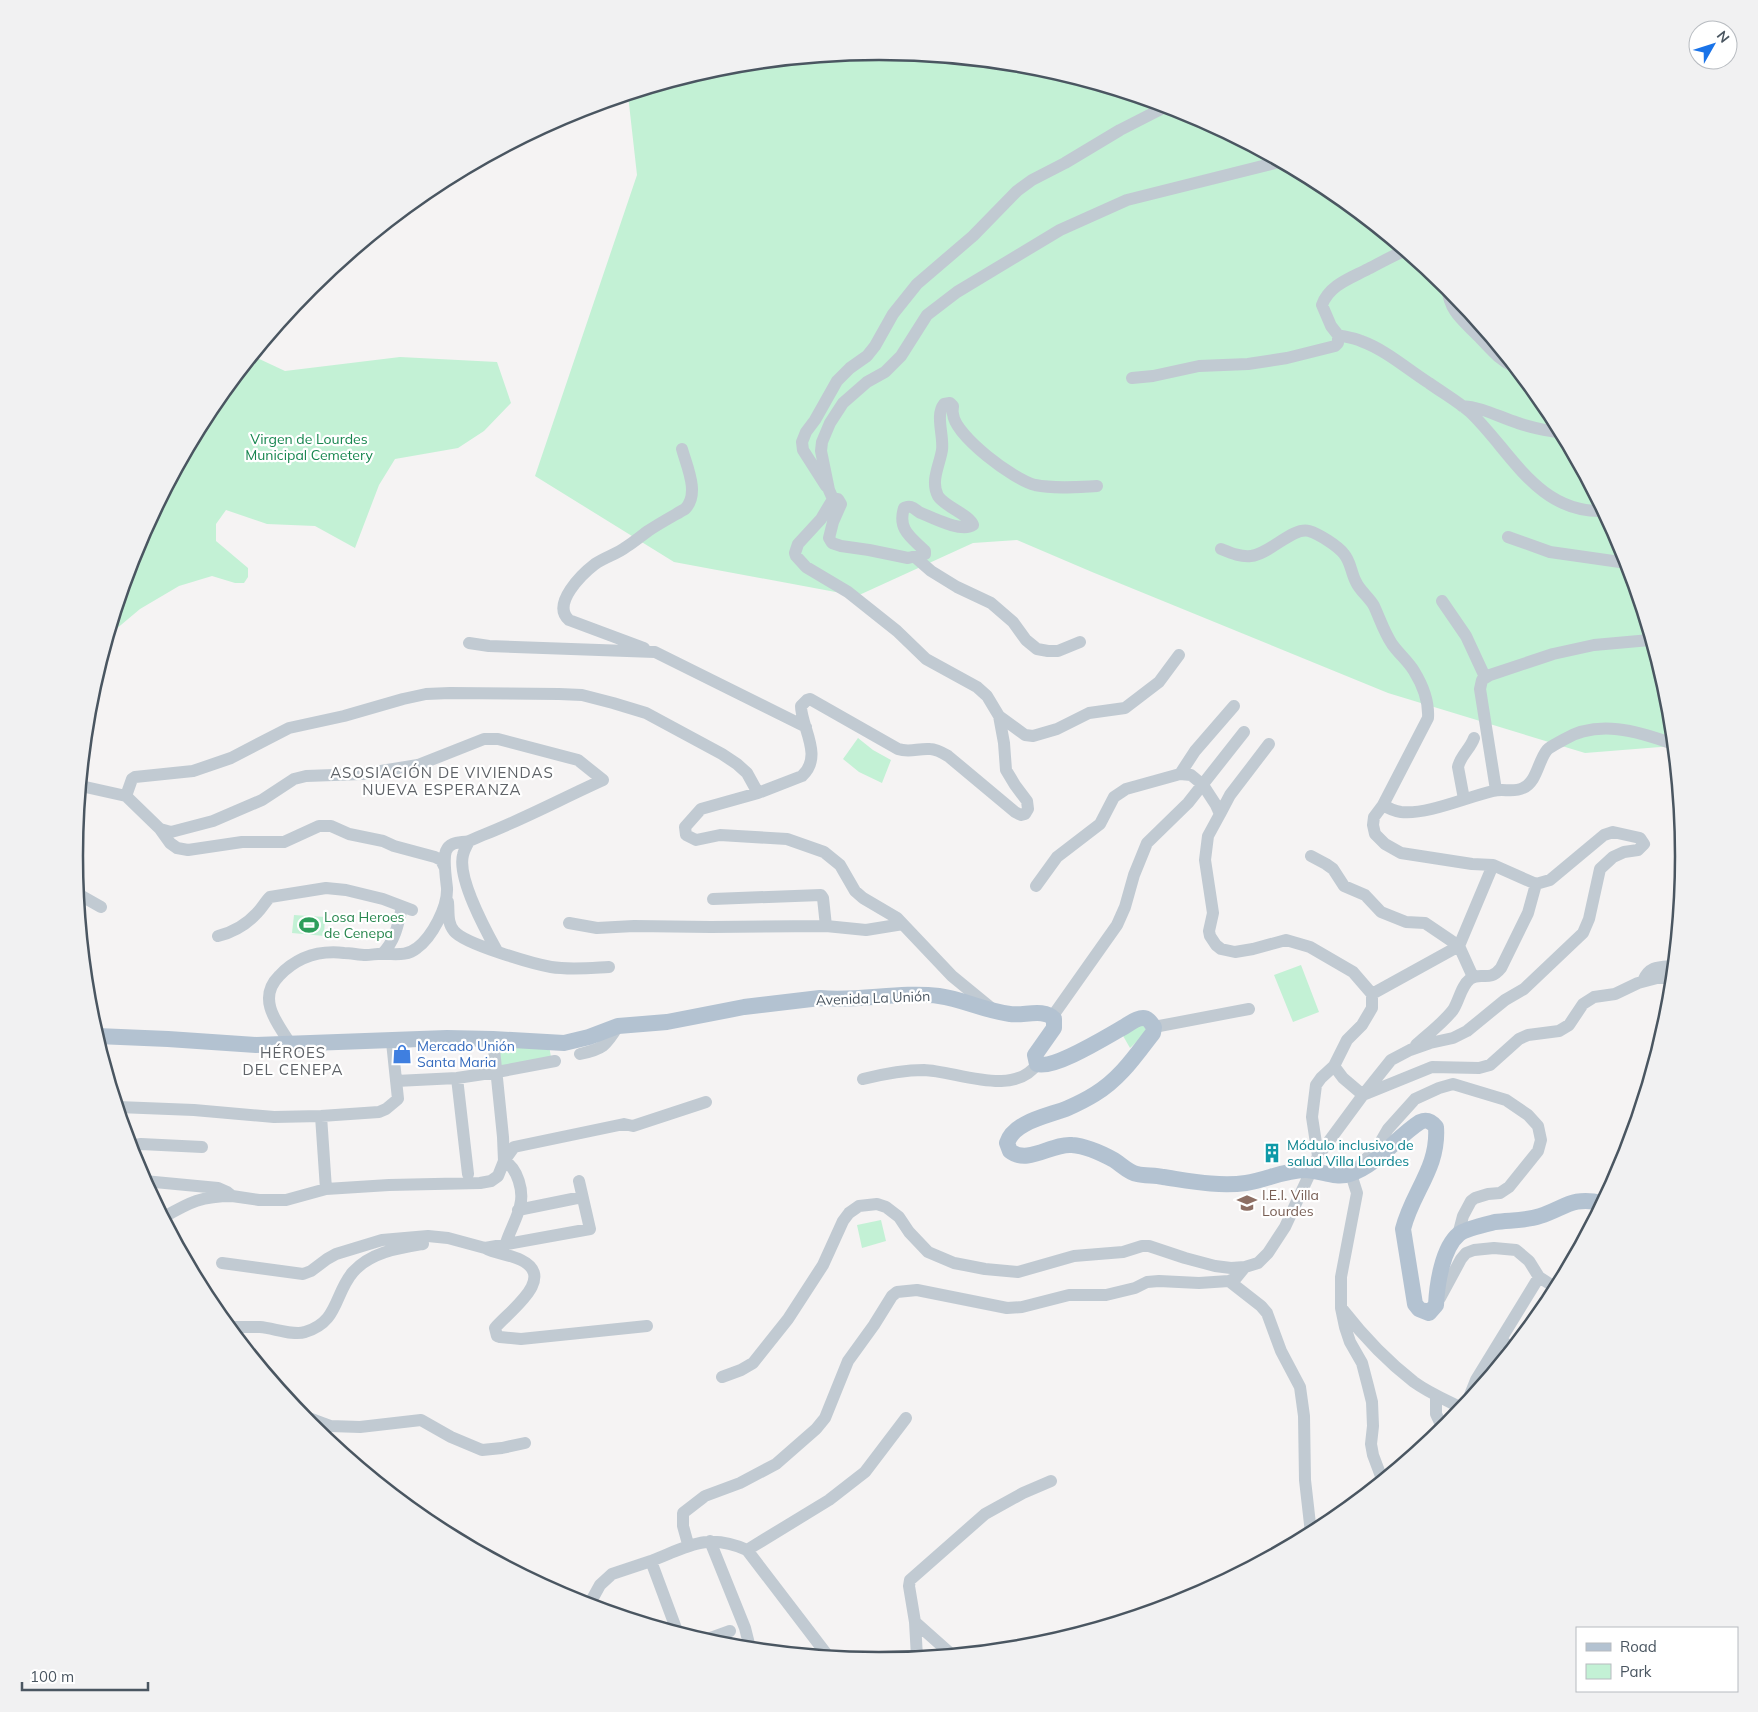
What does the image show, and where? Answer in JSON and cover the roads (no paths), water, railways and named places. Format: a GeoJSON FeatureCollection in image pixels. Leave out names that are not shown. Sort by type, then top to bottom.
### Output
{"type":"FeatureCollection","features":[{"type":"Feature","properties":{"kind":"main road","name":"Avenida La Unión"},"geometry":{"type":"LineString","coordinates":[[104,1036],[256,1045],[392,1042],[447,1038],[564,1043],[589,1037],[618,1026],[667,1022],[744,1007],[820,998],[832,999],[878,995],[940,996],[1010,1014],[1045,1014],[1052,1017]]}},
{"type":"Feature","properties":{"kind":"main road"},"geometry":{"type":"LineString","coordinates":[[1052,1017],[1054,1028],[1037,1050],[1035,1055],[1037,1064],[1044,1065],[1061,1060],[1137,1019],[1145,1018],[1154,1027],[1153,1033],[1120,1075],[1096,1093],[1067,1108],[1041,1116],[1012,1133],[1007,1143],[1010,1151],[1015,1154],[1026,1156],[1058,1146],[1072,1145],[1085,1148],[1114,1160],[1125,1169],[1136,1174],[1186,1181],[1231,1184],[1246,1183],[1286,1172],[1311,1171],[1341,1176],[1352,1174],[1375,1160],[1420,1122],[1428,1121],[1436,1127],[1437,1142],[1433,1158],[1426,1178],[1406,1218],[1403,1229],[1416,1305],[1422,1312],[1429,1313],[1436,1306],[1442,1263],[1452,1242],[1458,1235],[1496,1222],[1542,1216],[1570,1202],[1584,1200],[1596,1202]]}},
{"type":"Feature","properties":{"kind":"street"},"geometry":{"type":"LineString","coordinates":[[1097,486],[1065,487],[1035,485],[1019,478],[980,451],[964,434],[952,415],[953,406],[950,403],[944,404],[941,408],[940,417],[942,449],[935,482],[937,495],[944,503],[970,520],[973,525],[965,529],[958,528],[919,512],[913,507],[908,506],[904,508],[902,516],[903,527],[913,542],[926,552],[921,556],[908,558],[832,543],[830,535],[840,504],[838,499],[831,495],[803,450],[802,442],[806,432],[837,381],[850,368],[867,356],[875,346],[893,314],[917,284],[973,236],[1017,191],[1032,180],[1158,111]]}},
{"type":"Feature","properties":{"kind":"street"},"geometry":{"type":"LineString","coordinates":[[994,1010],[952,976],[897,918],[863,898],[855,891],[840,865],[824,852],[787,839],[720,836],[696,840],[686,835],[686,827],[701,810],[794,780],[807,771],[811,740],[801,706],[810,699],[898,749],[907,752],[930,748],[940,751],[1015,812],[1021,815],[1025,814],[1028,809],[1027,800],[1006,770],[999,716],[988,696],[977,687],[926,659],[897,631],[848,592],[800,562],[795,553],[798,544],[821,519],[831,495],[821,451],[822,442],[830,423],[843,403],[867,382],[886,372],[900,356],[927,315],[957,292],[1060,230],[1127,200],[1271,164]]}},
{"type":"Feature","properties":{"kind":"street"},"geometry":{"type":"LineString","coordinates":[[1132,378],[1153,376],[1199,366],[1248,364],[1287,358],[1335,346],[1338,343],[1338,335],[1331,326],[1322,305],[1325,298],[1346,280],[1399,254]]}},
{"type":"Feature","properties":{"kind":"street"},"geometry":{"type":"LineString","coordinates":[[1450,301],[1456,314],[1504,362]]}},
{"type":"Feature","properties":{"kind":"street"},"geometry":{"type":"LineString","coordinates":[[1338,335],[1360,340],[1380,350],[1462,406],[1526,476],[1550,497],[1579,509],[1596,510]]}},
{"type":"Feature","properties":{"kind":"street"},"geometry":{"type":"LineString","coordinates":[[1490,347],[1491,351]]}},
{"type":"Feature","properties":{"kind":"street"},"geometry":{"type":"LineString","coordinates":[[1462,406],[1475,407],[1519,423],[1551,431]]}},
{"type":"Feature","properties":{"kind":"street"},"geometry":{"type":"LineString","coordinates":[[682,449],[692,491],[690,505],[649,530],[626,548],[596,564],[573,586],[565,598],[562,608],[564,616],[569,620],[654,652],[806,727]]}},
{"type":"Feature","properties":{"kind":"street"},"geometry":{"type":"LineString","coordinates":[[688,1544],[683,1526],[683,1513],[705,1496],[740,1483],[776,1464],[816,1429],[825,1418],[848,1361],[892,1296],[897,1292],[917,1290],[1007,1308],[1069,1296],[1106,1295],[1135,1288],[1147,1282],[1198,1283],[1229,1281],[1236,1278],[1245,1268],[1258,1262],[1268,1252],[1285,1227],[1318,1156],[1362,1094],[1392,1060],[1410,1050],[1453,1038],[1466,1031],[1505,1000],[1524,988],[1583,933],[1589,919],[1600,869],[1613,857],[1624,852],[1638,850],[1644,844],[1640,838],[1614,832],[1604,835],[1550,880],[1536,884],[1493,865],[1472,864],[1401,853],[1385,844],[1375,834],[1374,817],[1383,805],[1428,718],[1428,708],[1419,681],[1413,670],[1391,643],[1381,626],[1374,606],[1356,582],[1349,561],[1337,546],[1310,531],[1300,530],[1271,548],[1253,556],[1240,556],[1221,549]]}},
{"type":"Feature","properties":{"kind":"street"},"geometry":{"type":"LineString","coordinates":[[1508,537],[1550,552],[1618,562]]}},
{"type":"Feature","properties":{"kind":"street"},"geometry":{"type":"LineString","coordinates":[[915,557],[931,571],[957,587],[992,603],[1014,622],[1026,640],[1037,649],[1058,651],[1080,642]]}},
{"type":"Feature","properties":{"kind":"street"},"geometry":{"type":"LineString","coordinates":[[1442,601],[1466,636],[1485,677]]}},
{"type":"Feature","properties":{"kind":"street"},"geometry":{"type":"LineString","coordinates":[[1496,790],[1480,689],[1482,680],[1485,677],[1552,654],[1594,645],[1645,640]]}},
{"type":"Feature","properties":{"kind":"street"},"geometry":{"type":"LineString","coordinates":[[469,642],[489,646],[654,652]]}},
{"type":"Feature","properties":{"kind":"street"},"geometry":{"type":"LineString","coordinates":[[999,716],[1025,735],[1033,736],[1057,729],[1089,713],[1125,708],[1160,682],[1179,656]]}},
{"type":"Feature","properties":{"kind":"street"},"geometry":{"type":"LineString","coordinates":[[126,796],[135,777],[194,771],[231,758],[289,728],[344,716],[426,694],[450,693],[582,695],[646,713],[737,764],[747,773],[758,793]]}},
{"type":"Feature","properties":{"kind":"street"},"geometry":{"type":"LineString","coordinates":[[1180,774],[1195,751],[1234,706]]}},
{"type":"Feature","properties":{"kind":"street"},"geometry":{"type":"LineString","coordinates":[[1383,805],[1399,812],[1410,812],[1496,790],[1514,791],[1525,788],[1534,777],[1547,750],[1569,736],[1587,730],[1604,727],[1612,728],[1646,734],[1666,742]]}},
{"type":"Feature","properties":{"kind":"street"},"geometry":{"type":"LineString","coordinates":[[1052,1017],[1117,925],[1147,843],[1188,803],[1244,732]]}},
{"type":"Feature","properties":{"kind":"street"},"geometry":{"type":"LineString","coordinates":[[1464,799],[1458,767],[1474,738]]}},
{"type":"Feature","properties":{"kind":"street"},"geometry":{"type":"LineString","coordinates":[[160,829],[171,832],[213,821],[262,800],[294,779],[306,776],[362,774],[418,765],[484,739],[498,739],[578,760],[603,780],[499,829],[469,841],[455,842],[450,845],[446,851],[450,924],[453,931],[460,938],[474,944],[551,967],[574,969],[609,967]]}},
{"type":"Feature","properties":{"kind":"street"},"geometry":{"type":"LineString","coordinates":[[1269,744],[1230,794],[1208,836],[1205,860],[1213,913],[1209,931],[1216,945],[1222,949],[1235,952],[1286,940],[1310,947],[1352,972],[1372,994],[1372,1008],[1362,1025],[1347,1040],[1334,1066],[1316,1085],[1312,1117],[1318,1156]]}},
{"type":"Feature","properties":{"kind":"street"},"geometry":{"type":"LineString","coordinates":[[1036,886],[1057,857],[1100,824],[1114,797],[1126,789],[1180,774],[1191,775],[1203,785],[1220,814]]}},
{"type":"Feature","properties":{"kind":"street"},"geometry":{"type":"LineString","coordinates":[[87,787],[126,796],[177,848],[188,850],[242,842],[284,842],[319,826],[331,826],[349,834],[383,841],[394,846],[435,856],[441,860],[446,868]]}},
{"type":"Feature","properties":{"kind":"street"},"geometry":{"type":"LineString","coordinates":[[469,841],[462,856],[464,874],[477,915],[497,951]]}},
{"type":"Feature","properties":{"kind":"street"},"geometry":{"type":"LineString","coordinates":[[1311,856],[1333,869],[1344,886],[1365,895],[1381,912],[1406,922],[1425,923],[1460,946],[1472,977]]}},
{"type":"Feature","properties":{"kind":"street"},"geometry":{"type":"LineString","coordinates":[[1372,994],[1460,946],[1493,865]]}},
{"type":"Feature","properties":{"kind":"street"},"geometry":{"type":"LineString","coordinates":[[1410,1050],[1452,1011],[1466,982],[1472,977],[1490,977],[1501,968],[1528,913],[1536,884]]}},
{"type":"Feature","properties":{"kind":"street"},"geometry":{"type":"LineString","coordinates":[[218,936],[231,933],[243,926],[257,913],[266,901],[275,895],[326,888],[346,890],[383,899],[407,909],[391,945],[382,954]]}},
{"type":"Feature","properties":{"kind":"street"},"geometry":{"type":"LineString","coordinates":[[290,1043],[273,1017],[270,1001],[269,991],[271,984],[282,972],[298,961],[316,953],[341,952],[366,956],[382,954],[400,955],[410,952],[419,947],[439,919],[447,892]]}},
{"type":"Feature","properties":{"kind":"street"},"geometry":{"type":"LineString","coordinates":[[713,899],[821,895],[826,926]]}},
{"type":"Feature","properties":{"kind":"street"},"geometry":{"type":"LineString","coordinates":[[85,898],[101,907]]}},
{"type":"Feature","properties":{"kind":"street"},"geometry":{"type":"LineString","coordinates":[[569,923],[597,928],[634,926],[826,926],[866,930],[903,924]]}},
{"type":"Feature","properties":{"kind":"street"},"geometry":{"type":"LineString","coordinates":[[1643,981],[1649,970],[1655,967],[1667,966]]}},
{"type":"Feature","properties":{"kind":"street"},"geometry":{"type":"LineString","coordinates":[[1362,1094],[1432,1067],[1479,1068],[1490,1065],[1518,1039],[1528,1035],[1560,1031],[1569,1025],[1583,1004],[1588,1000],[1601,995],[1615,994],[1643,981],[1665,978]]}},
{"type":"Feature","properties":{"kind":"street"},"geometry":{"type":"LineString","coordinates":[[1154,1027],[1249,1009]]}},
{"type":"Feature","properties":{"kind":"street"},"geometry":{"type":"LineString","coordinates":[[580,1054],[592,1052],[607,1044],[618,1026]]}},
{"type":"Feature","properties":{"kind":"street"},"geometry":{"type":"LineString","coordinates":[[493,1039],[504,1161]]}},
{"type":"Feature","properties":{"kind":"street"},"geometry":{"type":"LineString","coordinates":[[124,1107],[274,1116],[321,1116],[379,1112],[398,1099],[392,1042]]}},
{"type":"Feature","properties":{"kind":"street"},"geometry":{"type":"LineString","coordinates":[[396,1081],[457,1078],[555,1061]]}},
{"type":"Feature","properties":{"kind":"street"},"geometry":{"type":"LineString","coordinates":[[863,1079],[893,1071],[926,1070],[1004,1081],[1024,1076],[1032,1071],[1037,1064]]}},
{"type":"Feature","properties":{"kind":"street"},"geometry":{"type":"LineString","coordinates":[[1334,1066],[1343,1078],[1362,1094]]}},
{"type":"Feature","properties":{"kind":"street"},"geometry":{"type":"LineString","coordinates":[[457,1078],[468,1174]]}},
{"type":"Feature","properties":{"kind":"street"},"geometry":{"type":"LineString","coordinates":[[1380,1474],[1371,1444],[1373,1426],[1372,1402],[1362,1363],[1350,1342],[1345,1328],[1342,1308],[1340,1277],[1357,1193],[1352,1174],[1377,1148],[1388,1129],[1415,1099],[1453,1084],[1506,1100],[1528,1115],[1538,1126],[1541,1140],[1538,1151],[1508,1188],[1500,1193],[1488,1194],[1471,1201],[1463,1216],[1458,1235]]}},
{"type":"Feature","properties":{"kind":"street"},"geometry":{"type":"LineString","coordinates":[[169,1215],[195,1201],[212,1196],[286,1200],[326,1189],[492,1181],[498,1176],[510,1151],[519,1145],[624,1124],[633,1126],[706,1102]]}},
{"type":"Feature","properties":{"kind":"street"},"geometry":{"type":"LineString","coordinates":[[321,1116],[326,1189]]}},
{"type":"Feature","properties":{"kind":"street"},"geometry":{"type":"LineString","coordinates":[[138,1145],[202,1147]]}},
{"type":"Feature","properties":{"kind":"street"},"geometry":{"type":"LineString","coordinates":[[504,1161],[510,1164],[516,1174],[521,1191],[518,1210],[506,1243]]}},
{"type":"Feature","properties":{"kind":"street"},"geometry":{"type":"LineString","coordinates":[[485,1248],[590,1229],[579,1181]]}},
{"type":"Feature","properties":{"kind":"street"},"geometry":{"type":"LineString","coordinates":[[153,1182],[218,1188],[232,1196]]}},
{"type":"Feature","properties":{"kind":"street"},"geometry":{"type":"LineString","coordinates":[[518,1210],[582,1197]]}},
{"type":"Feature","properties":{"kind":"street"},"geometry":{"type":"LineString","coordinates":[[722,1377],[753,1363],[783,1325],[823,1265],[843,1221],[858,1206],[877,1204],[886,1207],[899,1216],[909,1232],[928,1252],[954,1263],[985,1269],[1018,1272],[1074,1256],[1123,1252],[1142,1246],[1149,1246],[1215,1266],[1245,1268]]}},
{"type":"Feature","properties":{"kind":"street"},"geometry":{"type":"LineString","coordinates":[[222,1263],[304,1274],[336,1254],[382,1240],[428,1236],[460,1241],[485,1248],[494,1253],[521,1260],[532,1268],[536,1277],[533,1284],[516,1308],[495,1328],[497,1336],[521,1339],[647,1326]]}},
{"type":"Feature","properties":{"kind":"street"},"geometry":{"type":"LineString","coordinates":[[237,1327],[261,1327],[302,1333],[319,1327],[330,1316],[339,1295],[353,1272],[369,1259],[396,1248],[460,1241]]}},
{"type":"Feature","properties":{"kind":"street"},"geometry":{"type":"LineString","coordinates":[[1436,1306],[1461,1258],[1466,1253],[1474,1250],[1494,1248],[1516,1250],[1530,1261],[1539,1277],[1550,1284]]}},
{"type":"Feature","properties":{"kind":"street"},"geometry":{"type":"LineString","coordinates":[[1475,1384],[1539,1277]]}},
{"type":"Feature","properties":{"kind":"street"},"geometry":{"type":"LineString","coordinates":[[1229,1281],[1268,1313],[1281,1351],[1300,1386],[1304,1416],[1305,1480],[1310,1525]]}},
{"type":"Feature","properties":{"kind":"street"},"geometry":{"type":"LineString","coordinates":[[1342,1308],[1366,1338],[1415,1382],[1436,1396],[1455,1405]]}},
{"type":"Feature","properties":{"kind":"street"},"geometry":{"type":"LineString","coordinates":[[1501,1340],[1508,1345]]}},
{"type":"Feature","properties":{"kind":"street"},"geometry":{"type":"LineString","coordinates":[[1436,1396],[1436,1414],[1439,1421]]}},
{"type":"Feature","properties":{"kind":"street"},"geometry":{"type":"LineString","coordinates":[[747,1550],[829,1500],[865,1472],[906,1418]]}},
{"type":"Feature","properties":{"kind":"street"},"geometry":{"type":"LineString","coordinates":[[319,1422],[330,1426],[360,1427],[421,1420],[451,1437],[482,1450],[525,1443]]}},
{"type":"Feature","properties":{"kind":"street"},"geometry":{"type":"LineString","coordinates":[[917,1651],[915,1622],[909,1586],[910,1580],[984,1514],[1051,1480]]}},
{"type":"Feature","properties":{"kind":"street"},"geometry":{"type":"LineString","coordinates":[[710,1541],[745,1628],[748,1641]]}},
{"type":"Feature","properties":{"kind":"street"},"geometry":{"type":"LineString","coordinates":[[593,1598],[600,1586],[612,1574],[651,1561],[688,1544],[710,1541],[747,1550],[823,1650]]}},
{"type":"Feature","properties":{"kind":"street"},"geometry":{"type":"LineString","coordinates":[[651,1561],[674,1625]]}},
{"type":"Feature","properties":{"kind":"street"},"geometry":{"type":"LineString","coordinates":[[915,1622],[945,1649]]}},
{"type":"Feature","properties":{"kind":"street"},"geometry":{"type":"LineString","coordinates":[[718,1635],[730,1631]]}},
{"type":"Feature","properties":{"kind":"place","name":"Losa Heroes de Cenepa"},"geometry":{"type":"Point","coordinates":[309,925]}},
{"type":"Feature","properties":{"kind":"place","name":"Mercado Unión Santa Maria"},"geometry":{"type":"Point","coordinates":[402,1054]}},
{"type":"Feature","properties":{"kind":"place","name":"Módulo inclusivo de salud Villa Lourdes"},"geometry":{"type":"Point","coordinates":[1272,1153]}},
{"type":"Feature","properties":{"kind":"place","name":"I.E.I. Villa Lourdes"},"geometry":{"type":"Point","coordinates":[1247,1203]}},
{"type":"Feature","properties":{"kind":"district","name":"ASOSIACIÓN DE VIVIENDAS NUEVA ESPERANZA"},"geometry":{"type":"Point","coordinates":[442,782]}},
{"type":"Feature","properties":{"kind":"district","name":"HÉROES DEL CENEPA"},"geometry":{"type":"Point","coordinates":[293,1062]}},
{"type":"Feature","properties":{"kind":"park label","name":"Virgen de Lourdes Municipal Cemetery"},"geometry":{"type":"Point","coordinates":[309,448]}}]}
